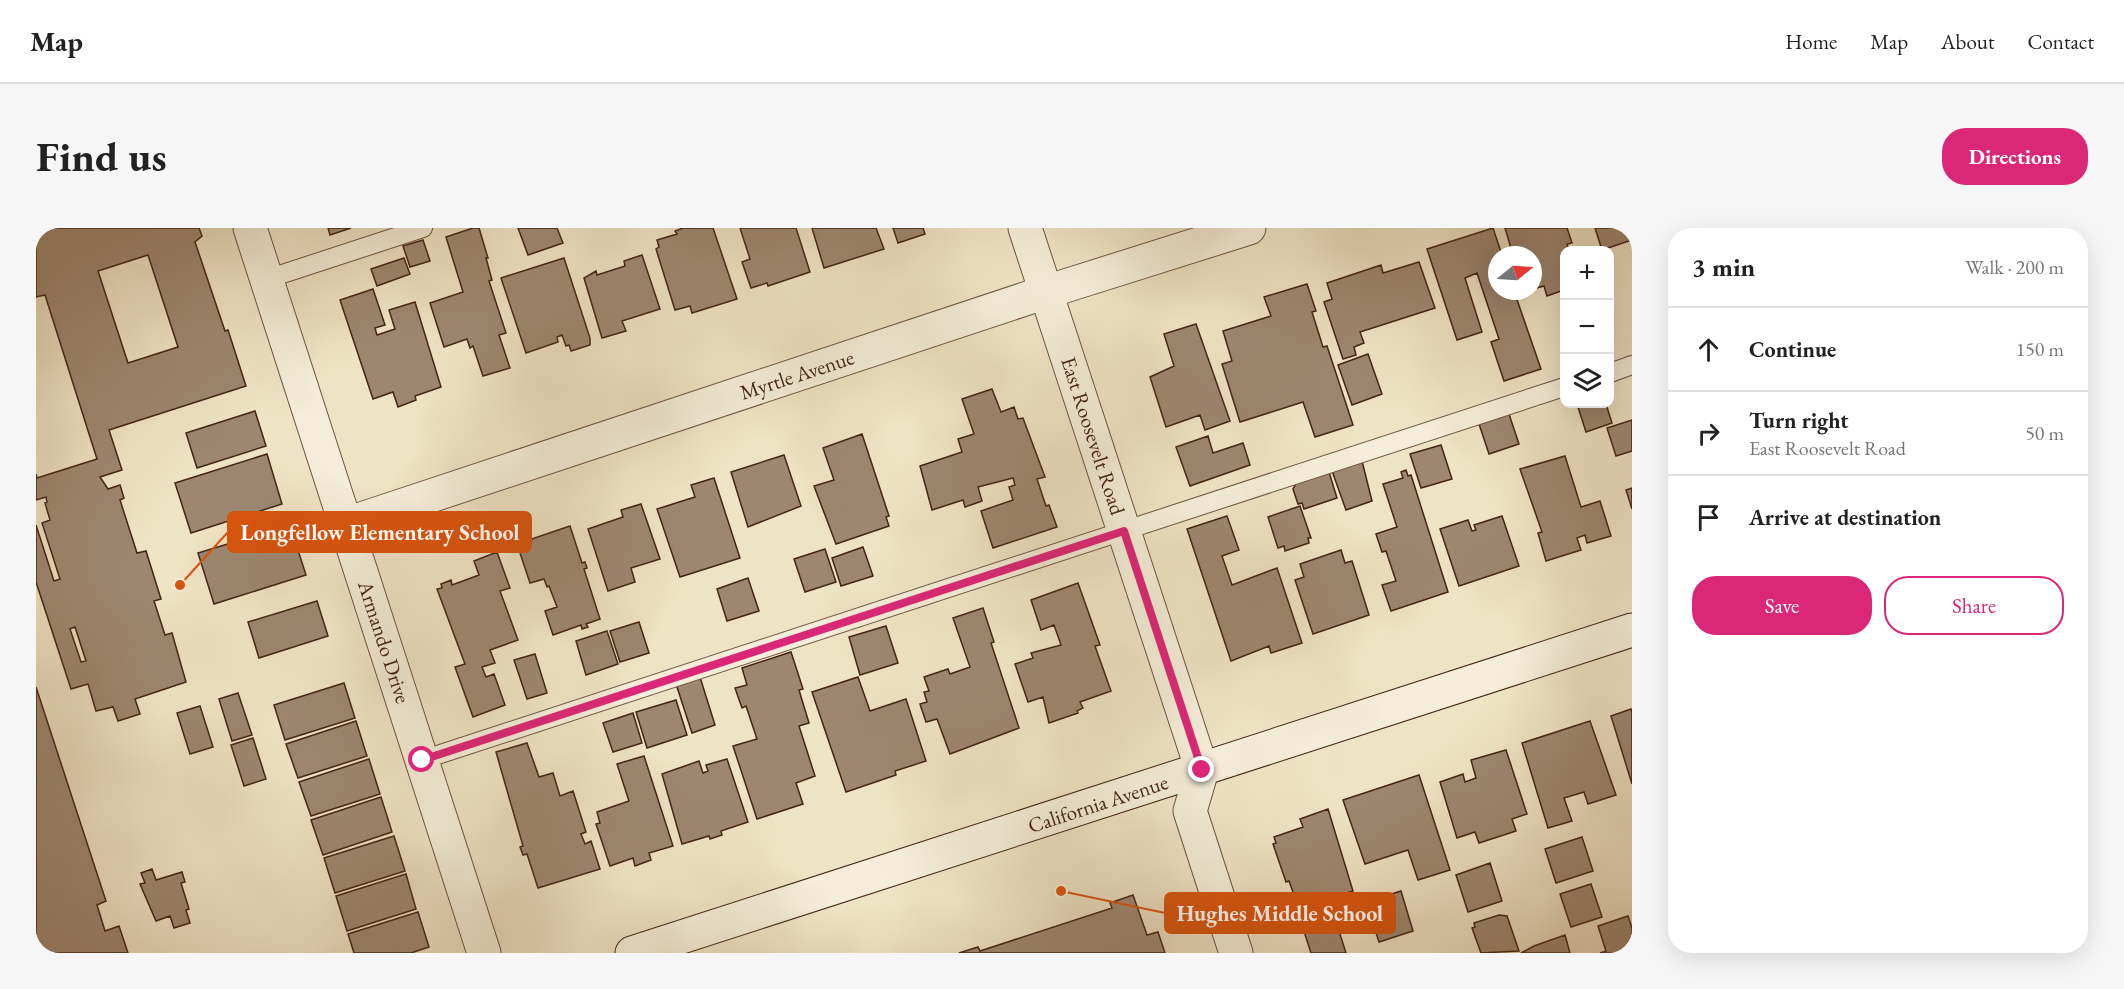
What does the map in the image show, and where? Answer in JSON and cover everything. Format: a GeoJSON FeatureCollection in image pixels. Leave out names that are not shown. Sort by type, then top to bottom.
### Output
{"type":"FeatureCollection","features":[{"type":"Feature","properties":{"kind":"street","name":"Armando Drive"},"geometry":{"type":"LineString","coordinates":[[250,228],[484,953]]}},
{"type":"Feature","properties":{"kind":"street","name":"East Roosevelt Road"},"geometry":{"type":"LineString","coordinates":[[1025,228],[1202,770]]}},
{"type":"Feature","properties":{"kind":"street","name":"Myrtle Avenue"},"geometry":{"type":"LineString","coordinates":[[346,524],[1046,292],[1249,228]]}},
{"type":"Feature","properties":{"kind":"street","name":"California Avenue"},"geometry":{"type":"LineString","coordinates":[[632,953],[1632,630]]}},
{"type":"Feature","properties":{"kind":"street"},"geometry":{"type":"LineString","coordinates":[[1202,770],[1190,811],[1236,953]]}},
{"type":"Feature","properties":{"kind":"lane"},"geometry":{"type":"LineString","coordinates":[[267,279],[423,228]]}},
{"type":"Feature","properties":{"kind":"lane"},"geometry":{"type":"LineString","coordinates":[[1614,372],[1632,365]]}},
{"type":"Feature","properties":{"kind":"lane"},"geometry":{"type":"LineString","coordinates":[[422,760],[1560,388]]}},
{"type":"Feature","properties":{"kind":"building"},"geometry":{"type":"Polygon","coordinates":[[[42,228],[199,228],[202,236],[195,242],[246,386],[109,430],[122,470],[100,477],[108,489],[120,485],[124,498],[120,500],[137,553],[146,551],[161,599],[154,601],[165,635],[172,633],[186,682],[135,699],[140,714],[118,721],[113,707],[96,711],[88,684],[71,689],[36,582],[36,525],[54,581],[60,579],[42,523],[50,520],[45,503],[47,502],[46,497],[36,500],[36,474],[37,478],[97,459],[45,295],[36,297],[36,230],[42,228]],[[148,255],[98,271],[128,363],[178,347],[148,255]],[[75,627],[70,629],[81,662],[86,661],[75,627]]]}},
{"type":"Feature","properties":{"kind":"building"},"geometry":{"type":"Polygon","coordinates":[[[328,228],[351,228],[330,235],[328,228]]]}},
{"type":"Feature","properties":{"kind":"building"},"geometry":{"type":"Polygon","coordinates":[[[479,228],[488,258],[486,258],[492,280],[489,281],[506,333],[499,335],[510,368],[483,376],[473,346],[470,348],[467,339],[444,347],[430,303],[463,292],[446,237],[479,228]]]}},
{"type":"Feature","properties":{"kind":"building"},"geometry":{"type":"Polygon","coordinates":[[[518,228],[557,228],[563,243],[528,255],[518,228]]]}},
{"type":"Feature","properties":{"kind":"building"},"geometry":{"type":"Polygon","coordinates":[[[683,228],[713,228],[737,299],[692,313],[690,306],[675,310],[656,249],[659,247],[657,240],[677,234],[675,231],[683,228]]]}},
{"type":"Feature","properties":{"kind":"building"},"geometry":{"type":"Polygon","coordinates":[[[740,228],[796,228],[810,272],[768,286],[767,283],[751,288],[742,262],[750,259],[740,228]]]}},
{"type":"Feature","properties":{"kind":"building"},"geometry":{"type":"Polygon","coordinates":[[[812,228],[876,228],[884,249],[824,268],[812,228]]]}},
{"type":"Feature","properties":{"kind":"building"},"geometry":{"type":"Polygon","coordinates":[[[893,228],[923,228],[925,234],[898,243],[893,228]]]}},
{"type":"Feature","properties":{"kind":"building"},"geometry":{"type":"Polygon","coordinates":[[[1493,228],[1499,246],[1488,246],[1488,300],[1517,300],[1541,369],[1504,381],[1491,342],[1499,339],[1477,273],[1465,278],[1482,332],[1457,340],[1427,249],[1493,228]]]}},
{"type":"Feature","properties":{"kind":"building"},"geometry":{"type":"Polygon","coordinates":[[[1505,228],[1567,228],[1572,243],[1567,244],[1568,246],[1560,246],[1560,291],[1547,296],[1544,286],[1542,287],[1542,246],[1510,246],[1505,228]]]}},
{"type":"Feature","properties":{"kind":"building"},"geometry":{"type":"Polygon","coordinates":[[[1595,228],[1632,228],[1632,240],[1614,246],[1601,246],[1595,228]]]}},
{"type":"Feature","properties":{"kind":"building"},"geometry":{"type":"Polygon","coordinates":[[[423,240],[430,261],[410,267],[403,246],[423,240]]]}},
{"type":"Feature","properties":{"kind":"building"},"geometry":{"type":"Polygon","coordinates":[[[642,255],[660,309],[622,321],[626,331],[602,338],[584,278],[596,271],[597,275],[625,266],[624,261],[642,255]]]}},
{"type":"Feature","properties":{"kind":"building"},"geometry":{"type":"Polygon","coordinates":[[[404,258],[410,274],[377,286],[371,269],[404,258]]]}},
{"type":"Feature","properties":{"kind":"building"},"geometry":{"type":"Polygon","coordinates":[[[564,258],[590,338],[590,345],[571,351],[569,345],[566,346],[562,335],[557,337],[558,342],[526,353],[501,278],[564,258]]]}},
{"type":"Feature","properties":{"kind":"building"},"geometry":{"type":"Polygon","coordinates":[[[1419,262],[1435,308],[1360,332],[1364,343],[1354,347],[1356,355],[1343,359],[1324,302],[1332,299],[1327,283],[1381,265],[1383,273],[1419,262]]]}},
{"type":"Feature","properties":{"kind":"building"},"geometry":{"type":"Polygon","coordinates":[[[1307,284],[1316,311],[1312,312],[1323,347],[1327,346],[1353,425],[1315,437],[1303,402],[1240,422],[1222,364],[1232,361],[1223,331],[1271,316],[1264,297],[1307,284]]]}},
{"type":"Feature","properties":{"kind":"building"},"geometry":{"type":"Polygon","coordinates":[[[373,289],[385,325],[375,328],[377,335],[395,329],[389,310],[415,302],[441,387],[415,396],[416,400],[398,407],[393,392],[373,399],[340,300],[373,289]]]}},
{"type":"Feature","properties":{"kind":"building"},"geometry":{"type":"Polygon","coordinates":[[[1196,324],[1230,421],[1205,430],[1200,415],[1166,427],[1150,377],[1174,366],[1164,334],[1196,324]]]}},
{"type":"Feature","properties":{"kind":"building"},"geometry":{"type":"Polygon","coordinates":[[[1368,354],[1382,394],[1352,405],[1338,365],[1368,354]]]}},
{"type":"Feature","properties":{"kind":"building"},"geometry":{"type":"Polygon","coordinates":[[[992,389],[1001,412],[1014,407],[1018,419],[1023,418],[1045,477],[1037,479],[1046,506],[1049,505],[1057,527],[993,548],[981,511],[1013,500],[1009,487],[1015,485],[1013,478],[978,487],[982,501],[965,507],[963,500],[932,510],[920,466],[962,452],[958,439],[974,434],[962,399],[992,389]]]}},
{"type":"Feature","properties":{"kind":"building"},"geometry":{"type":"Polygon","coordinates":[[[1578,408],[1607,408],[1612,423],[1586,432],[1578,408]]]}},
{"type":"Feature","properties":{"kind":"building"},"geometry":{"type":"Polygon","coordinates":[[[255,411],[266,446],[197,468],[186,433],[255,411]]]}},
{"type":"Feature","properties":{"kind":"building"},"geometry":{"type":"Polygon","coordinates":[[[1509,414],[1519,444],[1489,454],[1479,424],[1509,414]]]}},
{"type":"Feature","properties":{"kind":"building"},"geometry":{"type":"Polygon","coordinates":[[[1632,420],[1632,451],[1616,456],[1607,428],[1632,420]]]}},
{"type":"Feature","properties":{"kind":"building"},"geometry":{"type":"Polygon","coordinates":[[[862,434],[889,516],[886,517],[889,526],[836,544],[814,486],[834,480],[823,448],[862,434]]]}},
{"type":"Feature","properties":{"kind":"building"},"geometry":{"type":"Polygon","coordinates":[[[1208,436],[1213,453],[1243,443],[1250,465],[1190,486],[1176,447],[1208,436]]]}},
{"type":"Feature","properties":{"kind":"building"},"geometry":{"type":"Polygon","coordinates":[[[1441,445],[1452,479],[1421,488],[1410,454],[1441,445]]]}},
{"type":"Feature","properties":{"kind":"building"},"geometry":{"type":"Polygon","coordinates":[[[267,454],[282,504],[191,533],[175,483],[267,454]]]}},
{"type":"Feature","properties":{"kind":"building"},"geometry":{"type":"Polygon","coordinates":[[[784,455],[801,506],[748,527],[731,472],[784,455]]]}},
{"type":"Feature","properties":{"kind":"building"},"geometry":{"type":"Polygon","coordinates":[[[1565,456],[1581,507],[1600,501],[1611,536],[1587,543],[1585,535],[1577,538],[1581,550],[1546,561],[1538,533],[1542,532],[1520,469],[1565,456]]]}},
{"type":"Feature","properties":{"kind":"building"},"geometry":{"type":"Polygon","coordinates":[[[1362,461],[1372,501],[1346,510],[1332,471],[1362,461]]]}},
{"type":"Feature","properties":{"kind":"building"},"geometry":{"type":"Polygon","coordinates":[[[1406,470],[1408,476],[1411,475],[1448,592],[1391,611],[1382,585],[1396,581],[1386,551],[1382,552],[1376,534],[1397,527],[1383,484],[1403,478],[1401,472],[1406,470]]]}},
{"type":"Feature","properties":{"kind":"building"},"geometry":{"type":"Polygon","coordinates":[[[1329,472],[1337,498],[1304,509],[1302,503],[1298,504],[1293,489],[1297,482],[1329,472]]]}},
{"type":"Feature","properties":{"kind":"building"},"geometry":{"type":"Polygon","coordinates":[[[714,478],[740,558],[680,577],[657,509],[695,497],[691,485],[714,478]]]}},
{"type":"Feature","properties":{"kind":"building"},"geometry":{"type":"Polygon","coordinates":[[[1632,488],[1632,509],[1626,490],[1632,488]]]}},
{"type":"Feature","properties":{"kind":"building"},"geometry":{"type":"Polygon","coordinates":[[[641,504],[660,559],[631,568],[635,582],[608,591],[588,529],[623,517],[621,510],[641,504]]]}},
{"type":"Feature","properties":{"kind":"building"},"geometry":{"type":"Polygon","coordinates":[[[1300,506],[1311,538],[1308,538],[1309,543],[1285,551],[1284,546],[1278,548],[1268,517],[1300,506]]]}},
{"type":"Feature","properties":{"kind":"building"},"geometry":{"type":"Polygon","coordinates":[[[1227,516],[1239,550],[1222,556],[1232,585],[1277,568],[1302,643],[1271,653],[1269,646],[1231,661],[1187,529],[1227,516]]]}},
{"type":"Feature","properties":{"kind":"building"},"geometry":{"type":"Polygon","coordinates":[[[1502,516],[1519,566],[1459,586],[1440,529],[1468,520],[1472,531],[1476,530],[1474,525],[1502,516]]]}},
{"type":"Feature","properties":{"kind":"building"},"geometry":{"type":"Polygon","coordinates":[[[290,525],[306,575],[214,604],[198,553],[290,525]]]}},
{"type":"Feature","properties":{"kind":"building"},"geometry":{"type":"Polygon","coordinates":[[[570,526],[582,563],[585,562],[587,568],[584,569],[600,619],[586,624],[588,627],[582,629],[581,625],[553,635],[545,611],[557,607],[549,586],[547,587],[544,579],[530,583],[517,544],[570,526]]]}},
{"type":"Feature","properties":{"kind":"building"},"geometry":{"type":"Polygon","coordinates":[[[863,547],[873,576],[841,586],[832,558],[863,547]]]}},
{"type":"Feature","properties":{"kind":"building"},"geometry":{"type":"Polygon","coordinates":[[[825,549],[836,582],[805,592],[794,559],[825,549]]]}},
{"type":"Feature","properties":{"kind":"building"},"geometry":{"type":"Polygon","coordinates":[[[1341,550],[1345,563],[1352,561],[1369,615],[1313,634],[1295,580],[1304,577],[1300,564],[1341,550]]]}},
{"type":"Feature","properties":{"kind":"building"},"geometry":{"type":"Polygon","coordinates":[[[497,552],[510,588],[500,591],[518,640],[490,650],[495,663],[482,667],[486,677],[494,674],[505,705],[473,717],[455,667],[465,664],[437,589],[442,588],[441,584],[451,580],[452,585],[479,575],[474,561],[497,552]]]}},
{"type":"Feature","properties":{"kind":"building"},"geometry":{"type":"Polygon","coordinates":[[[748,578],[759,611],[727,621],[717,589],[748,578]]]}},
{"type":"Feature","properties":{"kind":"building"},"geometry":{"type":"Polygon","coordinates":[[[1078,583],[1100,645],[1095,646],[1111,691],[1080,702],[1083,708],[1077,711],[1078,713],[1049,723],[1043,697],[1028,702],[1015,664],[1033,658],[1031,653],[1061,645],[1054,625],[1041,630],[1031,600],[1078,583]]]}},
{"type":"Feature","properties":{"kind":"building"},"geometry":{"type":"Polygon","coordinates":[[[317,601],[328,636],[259,658],[248,622],[317,601]]]}},
{"type":"Feature","properties":{"kind":"building"},"geometry":{"type":"Polygon","coordinates":[[[983,608],[994,642],[991,643],[1019,728],[950,754],[937,719],[926,722],[920,704],[927,702],[924,692],[929,691],[924,677],[948,669],[950,674],[970,667],[953,618],[983,608]]]}},
{"type":"Feature","properties":{"kind":"building"},"geometry":{"type":"Polygon","coordinates":[[[639,622],[649,653],[620,662],[610,631],[639,622]]]}},
{"type":"Feature","properties":{"kind":"building"},"geometry":{"type":"Polygon","coordinates":[[[886,626],[898,663],[860,675],[849,637],[886,626]]]}},
{"type":"Feature","properties":{"kind":"building"},"geometry":{"type":"Polygon","coordinates":[[[607,631],[618,664],[586,675],[576,641],[607,631]]]}},
{"type":"Feature","properties":{"kind":"building"},"geometry":{"type":"Polygon","coordinates":[[[791,652],[803,689],[799,690],[809,723],[799,726],[815,776],[796,783],[803,804],[757,819],[733,746],[757,739],[746,706],[742,708],[735,688],[747,685],[742,668],[791,652]]]}},
{"type":"Feature","properties":{"kind":"building"},"geometry":{"type":"Polygon","coordinates":[[[535,654],[547,693],[527,699],[514,660],[535,654]]]}},
{"type":"Feature","properties":{"kind":"building"},"geometry":{"type":"Polygon","coordinates":[[[700,677],[715,725],[692,733],[676,684],[700,677]]]}},
{"type":"Feature","properties":{"kind":"building"},"geometry":{"type":"Polygon","coordinates":[[[858,677],[870,711],[906,699],[926,761],[895,771],[896,775],[846,792],[812,692],[858,677]]]}},
{"type":"Feature","properties":{"kind":"building"},"geometry":{"type":"Polygon","coordinates":[[[344,683],[355,718],[285,740],[274,705],[344,683]]]}},
{"type":"Feature","properties":{"kind":"building"},"geometry":{"type":"Polygon","coordinates":[[[36,687],[106,901],[97,905],[105,931],[119,926],[128,953],[36,953],[36,687]]]}},
{"type":"Feature","properties":{"kind":"building"},"geometry":{"type":"Polygon","coordinates":[[[238,693],[252,735],[232,741],[219,699],[238,693]]]}},
{"type":"Feature","properties":{"kind":"building"},"geometry":{"type":"Polygon","coordinates":[[[676,700],[687,735],[647,748],[636,712],[676,700]]]}},
{"type":"Feature","properties":{"kind":"building"},"geometry":{"type":"Polygon","coordinates":[[[200,706],[213,747],[190,754],[177,713],[200,706]]]}},
{"type":"Feature","properties":{"kind":"building"},"geometry":{"type":"Polygon","coordinates":[[[1631,709],[1632,712],[1632,784],[1611,716],[1631,709]]]}},
{"type":"Feature","properties":{"kind":"building"},"geometry":{"type":"Polygon","coordinates":[[[633,713],[642,743],[613,752],[603,723],[633,713]]]}},
{"type":"Feature","properties":{"kind":"building"},"geometry":{"type":"Polygon","coordinates":[[[356,721],[367,756],[298,778],[286,744],[356,721]]]}},
{"type":"Feature","properties":{"kind":"building"},"geometry":{"type":"Polygon","coordinates":[[[1590,721],[1616,795],[1588,804],[1584,792],[1564,798],[1572,821],[1548,828],[1522,743],[1590,721]]]}},
{"type":"Feature","properties":{"kind":"building"},"geometry":{"type":"Polygon","coordinates":[[[253,738],[266,779],[244,786],[231,745],[253,738]]]}},
{"type":"Feature","properties":{"kind":"building"},"geometry":{"type":"Polygon","coordinates":[[[527,743],[539,777],[553,773],[560,796],[573,791],[586,832],[581,834],[585,844],[591,841],[600,869],[538,888],[527,854],[523,855],[520,847],[523,846],[496,752],[527,743]]]}},
{"type":"Feature","properties":{"kind":"building"},"geometry":{"type":"Polygon","coordinates":[[[1506,750],[1527,814],[1512,819],[1516,831],[1479,843],[1475,832],[1457,838],[1440,782],[1463,774],[1465,782],[1476,778],[1471,760],[1506,750]]]}},
{"type":"Feature","properties":{"kind":"building"},"geometry":{"type":"Polygon","coordinates":[[[644,756],[673,846],[649,853],[651,860],[635,866],[633,858],[610,866],[596,824],[600,823],[597,812],[629,801],[617,764],[644,756]]]}},
{"type":"Feature","properties":{"kind":"building"},"geometry":{"type":"Polygon","coordinates":[[[369,759],[380,794],[311,816],[299,782],[369,759]]]}},
{"type":"Feature","properties":{"kind":"building"},"geometry":{"type":"Polygon","coordinates":[[[727,759],[748,822],[721,831],[722,835],[710,839],[709,836],[682,844],[662,774],[699,761],[703,773],[708,771],[706,765],[727,759]]]}},
{"type":"Feature","properties":{"kind":"building"},"geometry":{"type":"Polygon","coordinates":[[[1419,775],[1450,870],[1418,880],[1408,850],[1365,864],[1343,800],[1419,775]]]}},
{"type":"Feature","properties":{"kind":"building"},"geometry":{"type":"Polygon","coordinates":[[[381,797],[392,832],[323,855],[311,820],[381,797]]]}},
{"type":"Feature","properties":{"kind":"building"},"geometry":{"type":"Polygon","coordinates":[[[1328,809],[1353,891],[1299,909],[1289,881],[1286,882],[1273,844],[1276,843],[1274,837],[1303,827],[1300,819],[1328,809]]]}},
{"type":"Feature","properties":{"kind":"building"},"geometry":{"type":"Polygon","coordinates":[[[394,836],[405,871],[335,893],[324,858],[394,836]]]}},
{"type":"Feature","properties":{"kind":"building"},"geometry":{"type":"Polygon","coordinates":[[[1582,837],[1593,871],[1556,883],[1545,849],[1582,837]]]}},
{"type":"Feature","properties":{"kind":"building"},"geometry":{"type":"Polygon","coordinates":[[[1490,863],[1502,901],[1468,912],[1456,875],[1490,863]]]}},
{"type":"Feature","properties":{"kind":"building"},"geometry":{"type":"Polygon","coordinates":[[[152,869],[156,880],[182,872],[185,882],[181,883],[189,909],[186,910],[190,923],[174,928],[170,916],[156,921],[140,884],[145,883],[141,873],[152,869]]]}},
{"type":"Feature","properties":{"kind":"building"},"geometry":{"type":"Polygon","coordinates":[[[406,874],[416,909],[347,931],[336,896],[406,874]]]}},
{"type":"Feature","properties":{"kind":"building"},"geometry":{"type":"Polygon","coordinates":[[[1591,884],[1602,917],[1571,927],[1560,894],[1591,884]]]}},
{"type":"Feature","properties":{"kind":"building"},"geometry":{"type":"Polygon","coordinates":[[[1401,891],[1413,931],[1379,942],[1366,902],[1401,891]]]}},
{"type":"Feature","properties":{"kind":"building"},"geometry":{"type":"Polygon","coordinates":[[[1133,895],[1147,935],[1158,932],[1165,953],[959,953],[978,947],[980,951],[1112,908],[1110,903],[1133,895]]]}},
{"type":"Feature","properties":{"kind":"building"},"geometry":{"type":"Polygon","coordinates":[[[418,912],[429,947],[411,953],[354,953],[348,934],[418,912]]]}},
{"type":"Feature","properties":{"kind":"building"},"geometry":{"type":"Polygon","coordinates":[[[1334,915],[1346,953],[1311,953],[1302,925],[1334,915]]]}},
{"type":"Feature","properties":{"kind":"building"},"geometry":{"type":"Polygon","coordinates":[[[1499,915],[1507,916],[1519,951],[1481,953],[1472,928],[1475,927],[1474,923],[1499,915]]]}},
{"type":"Feature","properties":{"kind":"building"},"geometry":{"type":"Polygon","coordinates":[[[1628,916],[1632,928],[1632,953],[1600,953],[1606,951],[1598,926],[1628,916]]]}},
{"type":"Feature","properties":{"kind":"building"},"geometry":{"type":"Polygon","coordinates":[[[1565,935],[1570,953],[1521,953],[1534,946],[1565,935]]]}},
{"type":"Feature","properties":{"kind":"place","name":"Longfellow Elementary School"},"geometry":{"type":"Point","coordinates":[180,585]}},
{"type":"Feature","properties":{"kind":"place","name":"Hughes Middle School"},"geometry":{"type":"Point","coordinates":[1061,891]}},
{"type":"Feature","properties":{"kind":"route"},"geometry":{"type":"LineString","coordinates":[[422,760],[1124,531],[1202,770]]}}]}
